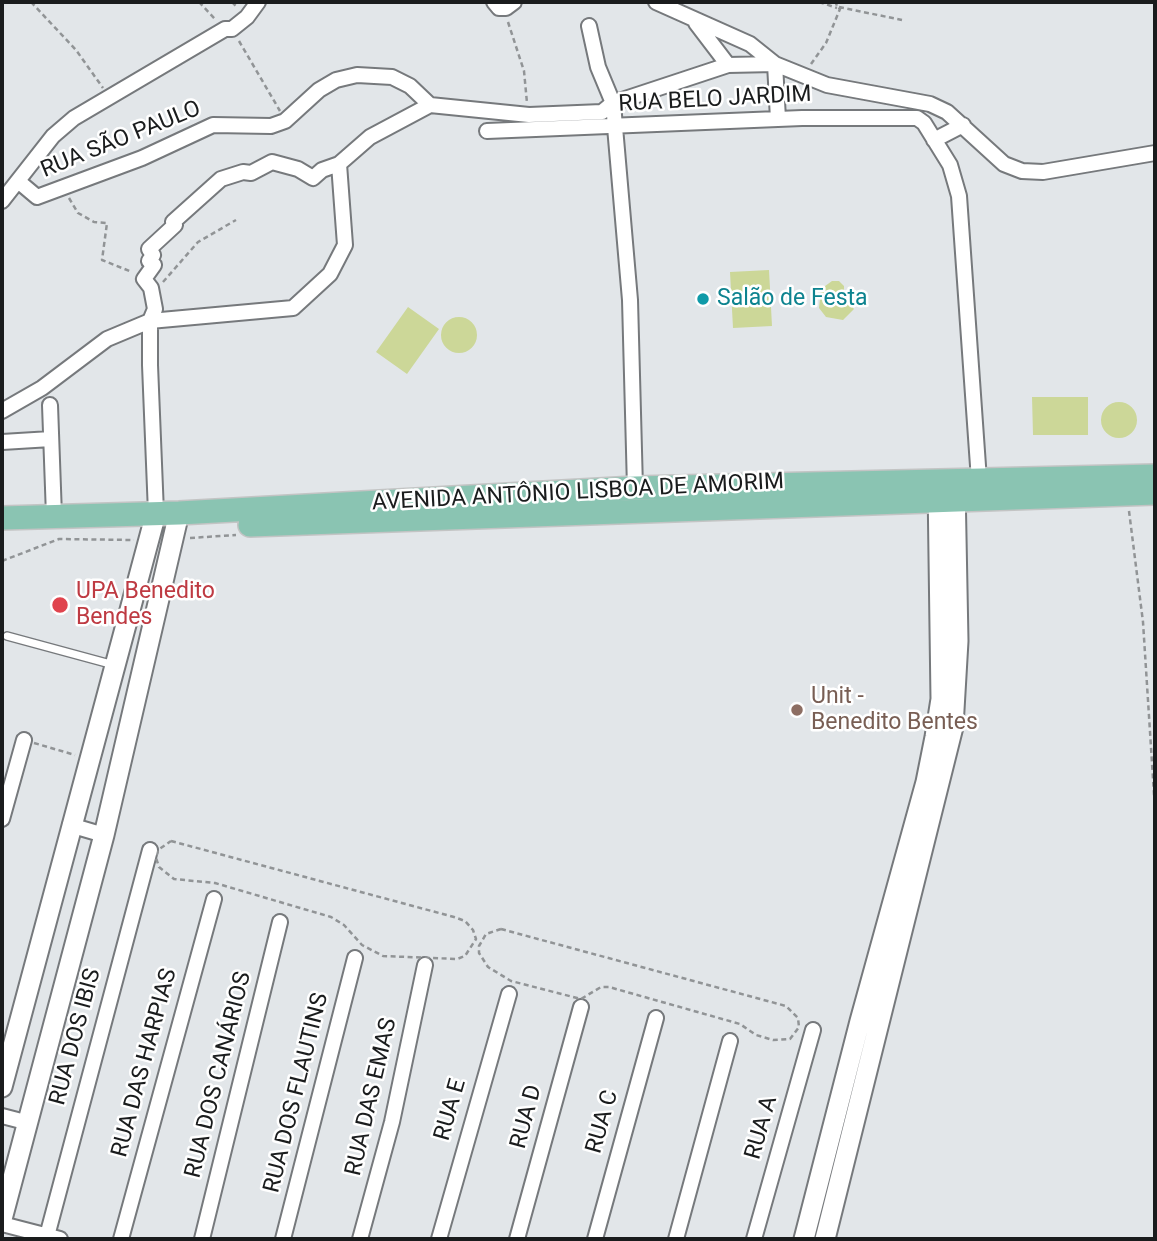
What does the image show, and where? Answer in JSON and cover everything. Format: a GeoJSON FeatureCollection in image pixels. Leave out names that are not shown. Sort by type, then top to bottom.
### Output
{"type":"FeatureCollection","features":[{"type":"Feature","properties":{"kind":"main road","name":"AVENIDA ANTÔNIO LISBOA DE AMORIM"},"geometry":{"type":"LineString","coordinates":[[2,532],[947,490],[979,480],[1155,476]]}},
{"type":"Feature","properties":{"kind":"main road","name":"AVENIDA ANTÔNIO LISBOA DE AMORIM"},"geometry":{"type":"LineString","coordinates":[[2,518],[54,516],[160,524],[635,488],[1155,493]]}},
{"type":"Feature","properties":{"kind":"street","name":"RUA SÃO PAULO"},"geometry":{"type":"LineString","coordinates":[[2,201],[53,136],[74,118],[228,29],[258,2]]}},
{"type":"Feature","properties":{"kind":"street"},"geometry":{"type":"LineString","coordinates":[[656,2],[695,22],[750,44],[775,64],[803,75],[842,89],[930,104],[963,125],[1004,164],[1022,171],[1042,172],[1155,153]]}},
{"type":"Feature","properties":{"kind":"street"},"geometry":{"type":"LineString","coordinates":[[695,22],[729,65]]}},
{"type":"Feature","properties":{"kind":"street"},"geometry":{"type":"LineString","coordinates":[[589,26],[598,67],[613,103],[630,300],[635,488]]}},
{"type":"Feature","properties":{"kind":"street"},"geometry":{"type":"LineString","coordinates":[[775,64],[778,120]]}},
{"type":"Feature","properties":{"kind":"street","name":"RUA BELO JARDIM"},"geometry":{"type":"LineString","coordinates":[[430,105],[529,115],[602,113],[613,103],[729,65],[775,64]]}},
{"type":"Feature","properties":{"kind":"street"},"geometry":{"type":"LineString","coordinates":[[2,1219],[104,835],[160,524],[150,321],[155,309],[145,277],[154,265],[149,261],[153,255],[149,249],[175,225],[173,222],[220,179],[243,172],[251,173],[272,162],[298,169],[313,178],[321,170],[339,164],[370,137],[430,105],[410,86],[392,77],[357,75],[336,80],[319,90],[285,121]]}},
{"type":"Feature","properties":{"kind":"street","name":"RUA BELO JARDIM"},"geometry":{"type":"LineString","coordinates":[[487,131],[909,116],[924,123],[950,164],[959,196],[979,480]]}},
{"type":"Feature","properties":{"kind":"street","name":"RUA SÃO PAULO"},"geometry":{"type":"LineString","coordinates":[[18,181],[37,197],[142,158],[213,125],[271,126],[285,121]]}},
{"type":"Feature","properties":{"kind":"street"},"geometry":{"type":"LineString","coordinates":[[934,140],[963,125]]}},
{"type":"Feature","properties":{"kind":"street"},"geometry":{"type":"LineString","coordinates":[[2,411],[42,388],[107,339],[150,321],[286,311],[310,295],[330,274],[345,245],[339,164]]}},
{"type":"Feature","properties":{"kind":"street"},"geometry":{"type":"LineString","coordinates":[[50,405],[54,516]]}},
{"type":"Feature","properties":{"kind":"street"},"geometry":{"type":"LineString","coordinates":[[2,442],[51,439]]}},
{"type":"Feature","properties":{"kind":"street"},"geometry":{"type":"LineString","coordinates":[[804,1239],[860,1021],[955,708],[958,641],[947,490]]}},
{"type":"Feature","properties":{"kind":"street"},"geometry":{"type":"LineString","coordinates":[[2,1087],[69,825],[160,524]]}},
{"type":"Feature","properties":{"kind":"street"},"geometry":{"type":"LineString","coordinates":[[2,819],[23,740]]}},
{"type":"Feature","properties":{"kind":"street"},"geometry":{"type":"LineString","coordinates":[[825,1239],[925,809]]}},
{"type":"Feature","properties":{"kind":"street"},"geometry":{"type":"LineString","coordinates":[[69,825],[104,835]]}},
{"type":"Feature","properties":{"kind":"street","name":"RUA DOS IBIS"},"geometry":{"type":"LineString","coordinates":[[53,1238],[150,850]]}},
{"type":"Feature","properties":{"kind":"street","name":"RUA DAS HARPIAS"},"geometry":{"type":"LineString","coordinates":[[121,1239],[214,899]]}},
{"type":"Feature","properties":{"kind":"street","name":"RUA DOS CANÁRIOS"},"geometry":{"type":"LineString","coordinates":[[202,1239],[280,922]]}},
{"type":"Feature","properties":{"kind":"street","name":"RUA DOS FLAUTINS"},"geometry":{"type":"LineString","coordinates":[[283,1239],[355,958]]}},
{"type":"Feature","properties":{"kind":"street","name":"RUA DAS EMAS"},"geometry":{"type":"LineString","coordinates":[[360,1239],[391,1122],[426,962]]}},
{"type":"Feature","properties":{"kind":"street","name":"RUA E"},"geometry":{"type":"LineString","coordinates":[[439,1239],[509,994]]}},
{"type":"Feature","properties":{"kind":"street","name":"RUA D"},"geometry":{"type":"LineString","coordinates":[[517,1239],[581,1007]]}},
{"type":"Feature","properties":{"kind":"street","name":"RUA C"},"geometry":{"type":"LineString","coordinates":[[595,1239],[656,1018]]}},
{"type":"Feature","properties":{"kind":"street","name":"RUA A"},"geometry":{"type":"LineString","coordinates":[[754,1239],[813,1030]]}},
{"type":"Feature","properties":{"kind":"street"},"geometry":{"type":"LineString","coordinates":[[676,1239],[730,1041]]}},
{"type":"Feature","properties":{"kind":"street"},"geometry":{"type":"LineString","coordinates":[[2,1116],[29,1123]]}},
{"type":"Feature","properties":{"kind":"street"},"geometry":{"type":"LineString","coordinates":[[2,1224],[53,1238]]}},
{"type":"Feature","properties":{"kind":"lane"},"geometry":{"type":"LineString","coordinates":[[7,636],[115,666]]}},
{"type":"Feature","properties":{"kind":"path"},"geometry":{"type":"LineString","coordinates":[[32,2],[76,50],[109,96]]}},
{"type":"Feature","properties":{"kind":"path"},"geometry":{"type":"LineString","coordinates":[[199,2],[228,29],[285,121]]}},
{"type":"Feature","properties":{"kind":"path"},"geometry":{"type":"LineString","coordinates":[[819,2],[902,20]]}},
{"type":"Feature","properties":{"kind":"path"},"geometry":{"type":"LineString","coordinates":[[505,4],[510,35],[524,71],[529,115]]}},
{"type":"Feature","properties":{"kind":"path"},"geometry":{"type":"LineString","coordinates":[[803,75],[826,43],[838,6]]}},
{"type":"Feature","properties":{"kind":"path"},"geometry":{"type":"LineString","coordinates":[[62,188],[78,213],[94,222],[107,223],[102,260],[145,277]]}},
{"type":"Feature","properties":{"kind":"path"},"geometry":{"type":"LineString","coordinates":[[152,296],[198,242],[236,220]]}},
{"type":"Feature","properties":{"kind":"path"},"geometry":{"type":"LineString","coordinates":[[1127,494],[1143,622],[1155,810]]}},
{"type":"Feature","properties":{"kind":"path"},"geometry":{"type":"LineString","coordinates":[[2,561],[60,539],[160,524]]}},
{"type":"Feature","properties":{"kind":"path"},"geometry":{"type":"LineString","coordinates":[[23,740],[88,759]]}},
{"type":"Feature","properties":{"kind":"path"},"geometry":{"type":"LineString","coordinates":[[171,841],[178,842],[454,917],[465,921],[473,930],[476,939],[466,956],[426,962],[372,953],[331,917],[215,883],[174,879],[159,867],[158,850],[171,841]]}},
{"type":"Feature","properties":{"kind":"path"},"geometry":{"type":"LineString","coordinates":[[501,929],[786,1006],[798,1018],[799,1027],[796,1035],[782,1041],[756,1035],[740,1024],[609,987],[601,988],[580,999],[511,981],[488,967],[479,953],[479,946],[486,934],[501,929]]}},
{"type":"Feature","properties":{"kind":"green space"},"geometry":{"type":"Polygon","coordinates":[[[769,270],[772,326],[733,328],[730,272],[769,270]]]}},
{"type":"Feature","properties":{"kind":"green space"},"geometry":{"type":"Polygon","coordinates":[[[832,281],[839,281],[844,286],[844,297],[854,309],[843,320],[826,317],[819,308],[821,289],[832,281]]]}},
{"type":"Feature","properties":{"kind":"green space"},"geometry":{"type":"Polygon","coordinates":[[[408,307],[439,329],[407,374],[376,352],[408,307]]]}},
{"type":"Feature","properties":{"kind":"green space"},"geometry":{"type":"Polygon","coordinates":[[[459,317],[471,323],[477,335],[471,347],[459,353],[447,347],[441,335],[447,323],[459,317]]]}},
{"type":"Feature","properties":{"kind":"green space"},"geometry":{"type":"Polygon","coordinates":[[[1032,397],[1088,397],[1088,435],[1033,435],[1032,397]]]}},
{"type":"Feature","properties":{"kind":"green space"},"geometry":{"type":"Polygon","coordinates":[[[1119,402],[1131,408],[1137,420],[1131,432],[1119,438],[1107,432],[1101,420],[1107,408],[1119,402]]]}},
{"type":"Feature","properties":{"kind":"place","name":"Salão de Festa"},"geometry":{"type":"Point","coordinates":[703,299]}},
{"type":"Feature","properties":{"kind":"place","name":"UPA Benedito Bendes"},"geometry":{"type":"Point","coordinates":[60,605]}},
{"type":"Feature","properties":{"kind":"place","name":"Unit - Benedito Bentes"},"geometry":{"type":"Point","coordinates":[797,710]}}]}
